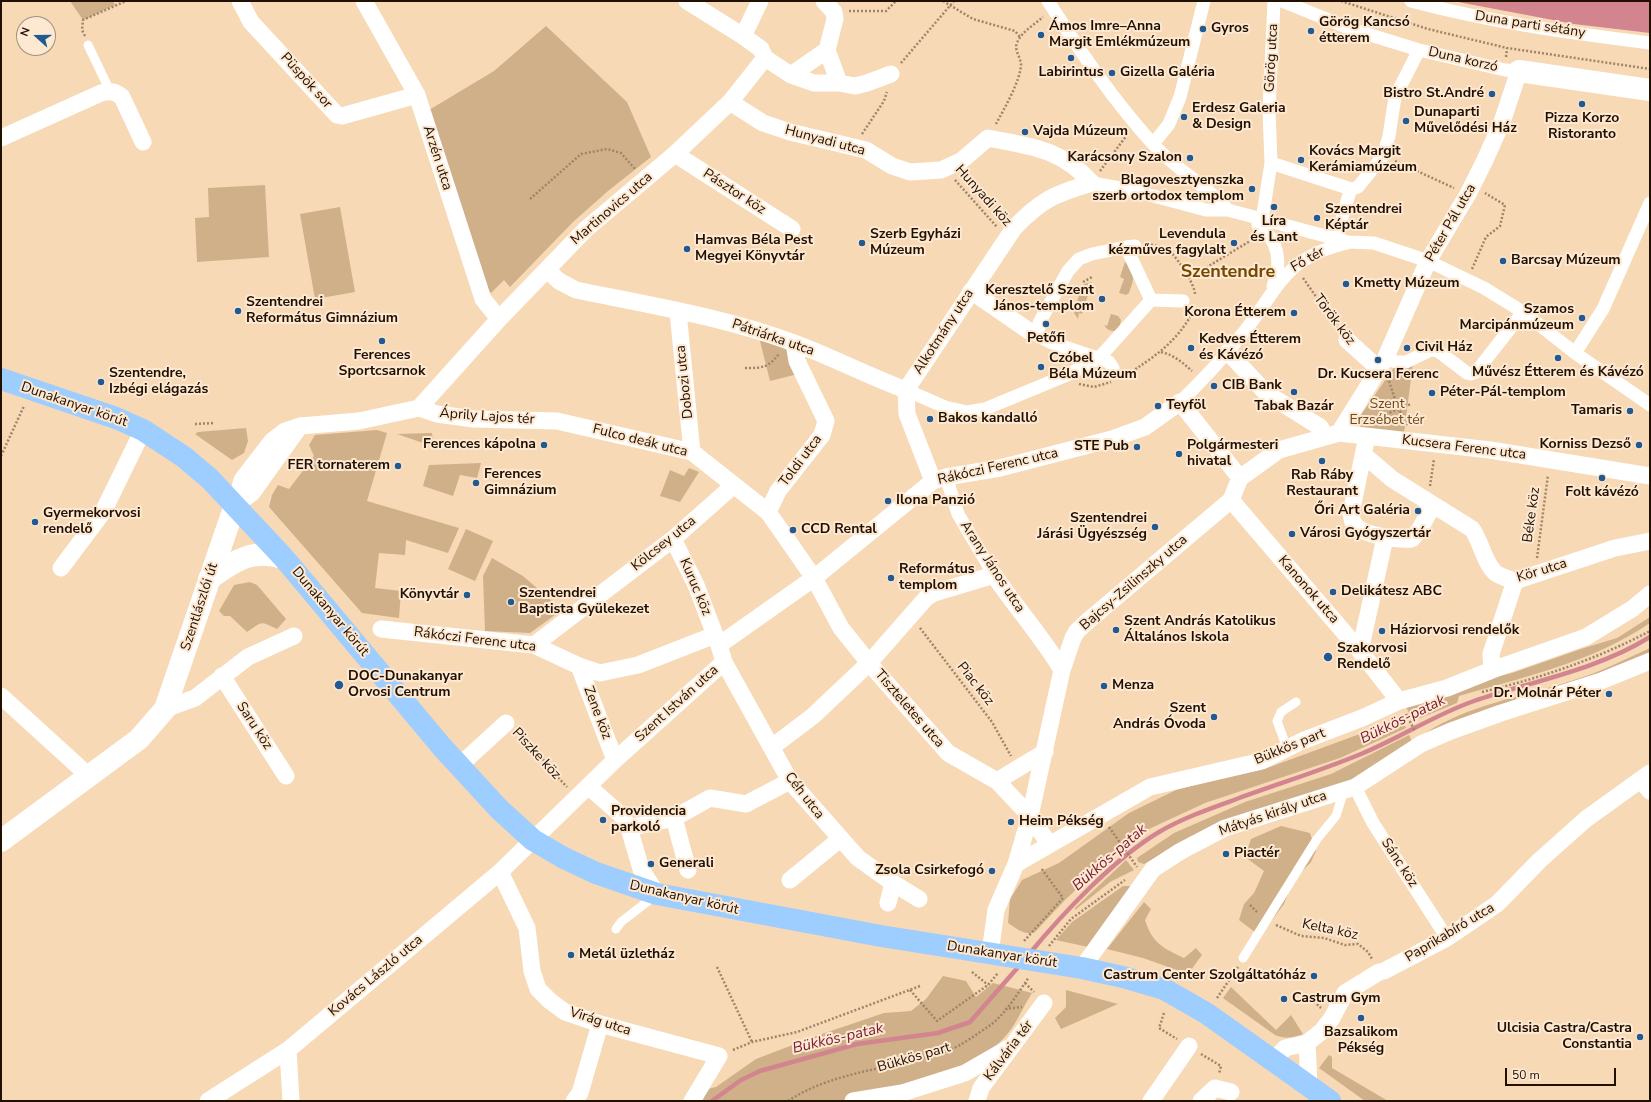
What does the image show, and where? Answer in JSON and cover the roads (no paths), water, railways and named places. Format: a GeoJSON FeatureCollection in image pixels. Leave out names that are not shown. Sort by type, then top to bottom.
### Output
{"type":"FeatureCollection","features":[{"type":"Feature","properties":{"kind":"main road","name":"Duna korzó"},"geometry":{"type":"LineString","coordinates":[[1519,71],[1650,90]]}},
{"type":"Feature","properties":{"kind":"main road","name":"Dunakanyar körút"},"geometry":{"type":"LineString","coordinates":[[1,379],[116,418],[143,430],[184,457],[210,479],[284,558],[442,748],[500,810],[533,840],[564,858],[596,873],[657,894],[743,912],[997,958],[1043,961],[1082,968],[1123,977],[1164,990],[1206,1013],[1330,1101]]}},
{"type":"Feature","properties":{"kind":"main road","name":"Szentlászlói út"},"geometry":{"type":"LineString","coordinates":[[1,841],[90,777],[138,739],[165,709],[235,505]]}},
{"type":"Feature","properties":{"kind":"main road"},"geometry":{"type":"LineString","coordinates":[[209,579],[234,562],[251,555],[270,554],[284,558]]}},
{"type":"Feature","properties":{"kind":"street","name":"Püspök sor"},"geometry":{"type":"LineString","coordinates":[[240,1],[252,22],[337,115],[342,116],[417,95]]}},
{"type":"Feature","properties":{"kind":"street","name":"Arzén utca"},"geometry":{"type":"LineString","coordinates":[[364,1],[417,95],[483,299],[499,319]]}},
{"type":"Feature","properties":{"kind":"street"},"geometry":{"type":"LineString","coordinates":[[687,1],[743,36],[761,49],[765,58],[791,75],[814,83],[839,83],[855,86],[891,74]]}},
{"type":"Feature","properties":{"kind":"street"},"geometry":{"type":"LineString","coordinates":[[743,36],[760,1]]}},
{"type":"Feature","properties":{"kind":"street"},"geometry":{"type":"LineString","coordinates":[[1153,144],[1169,124],[1180,97],[1204,1]]}},
{"type":"Feature","properties":{"kind":"street","name":"Görög utca"},"geometry":{"type":"LineString","coordinates":[[1264,220],[1271,163],[1269,110],[1274,1]]}},
{"type":"Feature","properties":{"kind":"street","name":"Duna korzó"},"geometry":{"type":"LineString","coordinates":[[1282,1],[1351,29],[1419,50],[1505,70],[1519,71]]}},
{"type":"Feature","properties":{"kind":"street","name":"Duna parti sétány"},"geometry":{"type":"LineString","coordinates":[[1411,1],[1456,13],[1508,23],[1650,43]]}},
{"type":"Feature","properties":{"kind":"street","name":"Fő tér"},"geometry":{"type":"LineString","coordinates":[[1050,5],[1093,71],[1153,144],[1173,163],[1234,212],[1340,239]]}},
{"type":"Feature","properties":{"kind":"street"},"geometry":{"type":"LineString","coordinates":[[829,6],[836,19],[827,50],[839,83]]}},
{"type":"Feature","properties":{"kind":"street"},"geometry":{"type":"LineString","coordinates":[[791,75],[827,50]]}},
{"type":"Feature","properties":{"kind":"street"},"geometry":{"type":"LineString","coordinates":[[1271,163],[1352,188],[1358,187],[1383,156],[1389,136],[1395,97],[1419,50]]}},
{"type":"Feature","properties":{"kind":"street","name":"Martinovics utca"},"geometry":{"type":"LineString","coordinates":[[499,319],[586,229],[675,154],[730,102],[765,58]]}},
{"type":"Feature","properties":{"kind":"street","name":"Péter Pál utca"},"geometry":{"type":"LineString","coordinates":[[1332,435],[1382,364],[1428,261],[1471,190],[1502,122],[1519,71]]}},
{"type":"Feature","properties":{"kind":"street"},"geometry":{"type":"LineString","coordinates":[[1,138],[101,93],[110,91],[117,93],[122,97],[143,142]]}},
{"type":"Feature","properties":{"kind":"street","name":"Hunyadi utca"},"geometry":{"type":"LineString","coordinates":[[730,102],[763,123],[784,130],[866,150],[892,166],[910,172],[945,168],[961,161],[988,138],[1050,151],[1077,168],[1092,183]]}},
{"type":"Feature","properties":{"kind":"street","name":"Pásztor köz"},"geometry":{"type":"LineString","coordinates":[[675,154],[792,230]]}},
{"type":"Feature","properties":{"kind":"street","name":"Alkotmány utca"},"geometry":{"type":"LineString","coordinates":[[906,390],[1007,238],[1034,208],[1062,191],[1092,183],[1131,190],[1206,210],[1234,212]]}},
{"type":"Feature","properties":{"kind":"street"},"geometry":{"type":"LineString","coordinates":[[1352,188],[1340,239],[1374,243],[1428,261],[1468,280],[1523,312],[1575,353],[1649,400]]}},
{"type":"Feature","properties":{"kind":"street"},"geometry":{"type":"LineString","coordinates":[[1575,353],[1603,308],[1650,203]]}},
{"type":"Feature","properties":{"kind":"street","name":"Fő tér"},"geometry":{"type":"LineString","coordinates":[[1264,220],[1276,246],[1278,258],[1278,270],[1269,297]]}},
{"type":"Feature","properties":{"kind":"street","name":"Fő tér"},"geometry":{"type":"LineString","coordinates":[[1228,352],[1288,271],[1340,239]]}},
{"type":"Feature","properties":{"kind":"street"},"geometry":{"type":"LineString","coordinates":[[1033,333],[1068,271],[1079,259],[1092,254],[1130,247],[1151,300]]}},
{"type":"Feature","properties":{"kind":"street","name":"Pátriárka utca"},"geometry":{"type":"LineString","coordinates":[[547,270],[559,281],[576,290],[722,321],[906,390]]}},
{"type":"Feature","properties":{"kind":"street"},"geometry":{"type":"LineString","coordinates":[[971,291],[1033,333],[1050,342],[1109,362],[1113,368]]}},
{"type":"Feature","properties":{"kind":"street"},"geometry":{"type":"LineString","coordinates":[[1151,300],[1190,303]]}},
{"type":"Feature","properties":{"kind":"street"},"geometry":{"type":"LineString","coordinates":[[940,479],[907,414],[906,390],[945,407],[967,412],[985,409],[1063,377],[1099,358],[1151,300]]}},
{"type":"Feature","properties":{"kind":"street","name":"Dobozi utca"},"geometry":{"type":"LineString","coordinates":[[678,312],[692,452]]}},
{"type":"Feature","properties":{"kind":"street"},"geometry":{"type":"LineString","coordinates":[[1382,364],[1406,362],[1431,350],[1438,351],[1467,373],[1471,374],[1476,372],[1523,312]]}},
{"type":"Feature","properties":{"kind":"street","name":"Áprily Lajos tér"},"geometry":{"type":"LineString","coordinates":[[419,408],[499,319]]}},
{"type":"Feature","properties":{"kind":"street","name":"Török köz"},"geometry":{"type":"LineString","coordinates":[[1347,340],[1382,364]]}},
{"type":"Feature","properties":{"kind":"street","name":"Toldi utca"},"geometry":{"type":"LineString","coordinates":[[768,512],[778,491],[822,435],[826,421],[789,346]]}},
{"type":"Feature","properties":{"kind":"street"},"geometry":{"type":"LineString","coordinates":[[1231,500],[1240,478],[1180,402],[1228,352],[1266,393],[1332,435]]}},
{"type":"Feature","properties":{"kind":"street","name":"Rákóczi Ferenc utca"},"geometry":{"type":"LineString","coordinates":[[814,578],[940,479],[1000,468],[1112,439],[1145,427],[1180,402]]}},
{"type":"Feature","properties":{"kind":"street","name":"Áprily Lajos tér"},"geometry":{"type":"LineString","coordinates":[[235,505],[242,480],[272,441],[285,431],[302,426],[359,421],[419,408],[437,414],[474,419],[557,421]]}},
{"type":"Feature","properties":{"kind":"street","name":"Fulco deák utca"},"geometry":{"type":"LineString","coordinates":[[557,421],[692,452],[768,512],[814,578]]}},
{"type":"Feature","properties":{"kind":"street"},"geometry":{"type":"LineString","coordinates":[[1366,429],[1364,455],[1350,512],[1353,523],[1358,527],[1385,538],[1412,539],[1420,529],[1430,504]]}},
{"type":"Feature","properties":{"kind":"street","name":"Kucsera Ferenc utca"},"geometry":{"type":"LineString","coordinates":[[1240,478],[1279,450],[1332,435],[1366,429],[1406,440],[1490,450],[1650,476]]}},
{"type":"Feature","properties":{"kind":"street"},"geometry":{"type":"LineString","coordinates":[[61,568],[103,512],[143,430]]}},
{"type":"Feature","properties":{"kind":"street","name":"Kör utca"},"geometry":{"type":"LineString","coordinates":[[1364,455],[1392,479],[1430,504],[1472,528],[1478,537],[1490,568],[1496,573],[1515,581],[1615,548],[1650,542]]}},
{"type":"Feature","properties":{"kind":"street","name":"Arany János utca"},"geometry":{"type":"LineString","coordinates":[[940,479],[958,514],[994,575],[1019,612],[1047,644],[1062,670]]}},
{"type":"Feature","properties":{"kind":"street","name":"Kölcsey utca"},"geometry":{"type":"LineString","coordinates":[[534,645],[673,539],[734,485]]}},
{"type":"Feature","properties":{"kind":"street","name":"Kanonok utca"},"geometry":{"type":"LineString","coordinates":[[1231,500],[1360,651],[1399,701]]}},
{"type":"Feature","properties":{"kind":"street","name":"Bajcsy-Zsilinszky utca"},"geometry":{"type":"LineString","coordinates":[[1016,864],[1030,816],[1062,670],[1073,638],[1078,631],[1231,500]]}},
{"type":"Feature","properties":{"kind":"street"},"geometry":{"type":"LineString","coordinates":[[1360,651],[1385,538]]}},
{"type":"Feature","properties":{"kind":"street","name":"Kuruc köz"},"geometry":{"type":"LineString","coordinates":[[673,539],[696,585],[717,640]]}},
{"type":"Feature","properties":{"kind":"street"},"geometry":{"type":"LineString","coordinates":[[772,748],[813,716],[869,663],[927,597],[934,593],[994,575]]}},
{"type":"Feature","properties":{"kind":"street","name":"Szent István utca"},"geometry":{"type":"LineString","coordinates":[[533,840],[615,760],[724,662],[717,640],[814,578]]}},
{"type":"Feature","properties":{"kind":"street","name":"Tiszteletes utca"},"geometry":{"type":"LineString","coordinates":[[814,578],[841,628],[869,663],[948,754],[997,780],[1030,816],[1042,849]]}},
{"type":"Feature","properties":{"kind":"street"},"geometry":{"type":"LineString","coordinates":[[1492,670],[1491,654],[1515,581]]}},
{"type":"Feature","properties":{"kind":"street","name":"Bükkös part"},"geometry":{"type":"LineString","coordinates":[[1016,864],[1150,787],[1262,761],[1287,748],[1399,701],[1447,688],[1492,670],[1586,637],[1632,609],[1650,594]]}},
{"type":"Feature","properties":{"kind":"street","name":"Rákóczi Ferenc utca"},"geometry":{"type":"LineString","coordinates":[[381,629],[534,645],[579,666],[600,673],[638,665],[717,640]]}},
{"type":"Feature","properties":{"kind":"street","name":"Szentlászlói út"},"geometry":{"type":"LineString","coordinates":[[165,709],[195,698],[248,657],[294,636]]}},
{"type":"Feature","properties":{"kind":"street"},"geometry":{"type":"LineString","coordinates":[[1350,788],[1421,744],[1475,721],[1553,698],[1650,661]]}},
{"type":"Feature","properties":{"kind":"street","name":"Céh utca"},"geometry":{"type":"LineString","coordinates":[[724,662],[790,781],[858,858],[893,883],[919,899]]}},
{"type":"Feature","properties":{"kind":"street","name":"Zene köz"},"geometry":{"type":"LineString","coordinates":[[579,666],[615,760]]}},
{"type":"Feature","properties":{"kind":"street","name":"Saru köz"},"geometry":{"type":"LineString","coordinates":[[222,676],[286,776]]}},
{"type":"Feature","properties":{"kind":"street"},"geometry":{"type":"LineString","coordinates":[[1,696],[90,777]]}},
{"type":"Feature","properties":{"kind":"street","name":"Piszke köz"},"geometry":{"type":"LineString","coordinates":[[459,766],[506,723]]}},
{"type":"Feature","properties":{"kind":"street"},"geometry":{"type":"LineString","coordinates":[[997,780],[1045,752]]}},
{"type":"Feature","properties":{"kind":"street"},"geometry":{"type":"LineString","coordinates":[[629,828],[674,818],[710,798],[746,804],[790,781]]}},
{"type":"Feature","properties":{"kind":"street","name":"Paprikabíró utca"},"geometry":{"type":"LineString","coordinates":[[1274,1060],[1286,1048],[1307,1043],[1322,1031],[1332,1018],[1345,993],[1379,972],[1384,971],[1447,938],[1497,904],[1540,860],[1586,819],[1647,782]]}},
{"type":"Feature","properties":{"kind":"street","name":"Mátyás király utca"},"geometry":{"type":"LineString","coordinates":[[1082,968],[1153,869],[1181,851],[1225,828],[1350,788]]}},
{"type":"Feature","properties":{"kind":"street","name":"Sánc köz"},"geometry":{"type":"LineString","coordinates":[[1350,788],[1447,938]]}},
{"type":"Feature","properties":{"kind":"street"},"geometry":{"type":"LineString","coordinates":[[583,792],[622,816],[629,828],[641,869],[657,894]]}},
{"type":"Feature","properties":{"kind":"street"},"geometry":{"type":"LineString","coordinates":[[674,818],[688,870]]}},
{"type":"Feature","properties":{"kind":"street"},"geometry":{"type":"LineString","coordinates":[[790,880],[840,839]]}},
{"type":"Feature","properties":{"kind":"street","name":"Kovács László utca"},"geometry":{"type":"LineString","coordinates":[[208,1101],[288,1050],[500,872],[533,840]]}},
{"type":"Feature","properties":{"kind":"street"},"geometry":{"type":"LineString","coordinates":[[997,958],[996,910],[1016,864]]}},
{"type":"Feature","properties":{"kind":"street","name":"Virág utca"},"geometry":{"type":"LineString","coordinates":[[500,872],[527,928],[532,971],[538,989],[550,1001],[565,1012],[600,1024],[719,1056],[692,1101]]}},
{"type":"Feature","properties":{"kind":"street"},"geometry":{"type":"LineString","coordinates":[[888,903],[893,883]]}},
{"type":"Feature","properties":{"kind":"street","name":"Kálvária tér"},"geometry":{"type":"LineString","coordinates":[[977,1101],[981,1088],[1044,1003]]}},
{"type":"Feature","properties":{"kind":"street"},"geometry":{"type":"LineString","coordinates":[[574,1101],[580,1093],[600,1024]]}},
{"type":"Feature","properties":{"kind":"street"},"geometry":{"type":"LineString","coordinates":[[1307,1043],[1309,1086]]}},
{"type":"Feature","properties":{"kind":"street","name":"Bükkös part"},"geometry":{"type":"LineString","coordinates":[[853,1101],[902,1093],[965,1073],[1012,1046]]}},
{"type":"Feature","properties":{"kind":"street"},"geometry":{"type":"LineString","coordinates":[[1151,1101],[1189,1046]]}},
{"type":"Feature","properties":{"kind":"street"},"geometry":{"type":"LineString","coordinates":[[288,1050],[291,1101]]}},
{"type":"Feature","properties":{"kind":"street"},"geometry":{"type":"LineString","coordinates":[[1201,1101],[1216,1088],[1231,1092]]}},
{"type":"Feature","properties":{"kind":"lane"},"geometry":{"type":"LineString","coordinates":[[88,45],[110,91]]}},
{"type":"Feature","properties":{"kind":"lane"},"geometry":{"type":"LineString","coordinates":[[1287,748],[1277,721],[1281,712],[1296,702]]}},
{"type":"Feature","properties":{"kind":"lane"},"geometry":{"type":"LineString","coordinates":[[1243,958],[1317,838],[1336,816],[1350,788]]}},
{"type":"Feature","properties":{"kind":"lane"},"geometry":{"type":"LineString","coordinates":[[616,929],[621,922],[657,894]]}},
{"type":"Feature","properties":{"kind":"waterway","name":"Bükkös-patak"},"geometry":{"type":"LineString","coordinates":[[1030,953],[1058,921],[1107,871],[1142,843],[1168,827],[1206,810],[1361,754],[1474,701],[1587,666],[1630,648],[1650,637]]}},
{"type":"Feature","properties":{"kind":"waterway","name":"Bükkös-patak"},"geometry":{"type":"LineString","coordinates":[[712,1101],[741,1080],[760,1071],[857,1044],[938,1033],[970,1022],[1020,965]]}},
{"type":"Feature","properties":{"kind":"place","name":"Gyros"},"geometry":{"type":"Point","coordinates":[1203,29]}},
{"type":"Feature","properties":{"kind":"place","name":"Görög Kancsó étterem"},"geometry":{"type":"Point","coordinates":[1311,31]}},
{"type":"Feature","properties":{"kind":"place","name":"Ámos Imre–Anna Margit Emlékmúzeum"},"geometry":{"type":"Point","coordinates":[1041,35]}},
{"type":"Feature","properties":{"kind":"place","name":"Labirintus"},"geometry":{"type":"Point","coordinates":[1071,58]}},
{"type":"Feature","properties":{"kind":"place","name":"Gizella Galéria"},"geometry":{"type":"Point","coordinates":[1112,73]}},
{"type":"Feature","properties":{"kind":"place","name":"Bistro St.André"},"geometry":{"type":"Point","coordinates":[1492,94]}},
{"type":"Feature","properties":{"kind":"place","name":"Pizza Korzo Ristoranto"},"geometry":{"type":"Point","coordinates":[1582,104]}},
{"type":"Feature","properties":{"kind":"place","name":"Erdesz Galeria & Design"},"geometry":{"type":"Point","coordinates":[1184,117]}},
{"type":"Feature","properties":{"kind":"place","name":"Dunaparti Művelődési Ház"},"geometry":{"type":"Point","coordinates":[1406,121]}},
{"type":"Feature","properties":{"kind":"place","name":"Vajda Múzeum"},"geometry":{"type":"Point","coordinates":[1025,132]}},
{"type":"Feature","properties":{"kind":"place","name":"Karácsony Szalon"},"geometry":{"type":"Point","coordinates":[1190,158]}},
{"type":"Feature","properties":{"kind":"place","name":"Kovács Margit Kerámiamúzeum"},"geometry":{"type":"Point","coordinates":[1301,160]}},
{"type":"Feature","properties":{"kind":"place","name":"Blagovesztyenszka szerb ortodox templom"},"geometry":{"type":"Point","coordinates":[1252,189]}},
{"type":"Feature","properties":{"kind":"place","name":"Líra és Lant"},"geometry":{"type":"Point","coordinates":[1274,207]}},
{"type":"Feature","properties":{"kind":"place","name":"Szentendrei Képtár"},"geometry":{"type":"Point","coordinates":[1317,218]}},
{"type":"Feature","properties":{"kind":"place","name":"Szerb Egyházi Múzeum"},"geometry":{"type":"Point","coordinates":[862,243]}},
{"type":"Feature","properties":{"kind":"place","name":"Levendula kézműves fagylalt"},"geometry":{"type":"Point","coordinates":[1234,243]}},
{"type":"Feature","properties":{"kind":"place","name":"Hamvas Béla Pest Megyei Könyvtár"},"geometry":{"type":"Point","coordinates":[687,249]}},
{"type":"Feature","properties":{"kind":"place","name":"Barcsay Múzeum"},"geometry":{"type":"Point","coordinates":[1503,261]}},
{"type":"Feature","properties":{"kind":"place","name":"Kmetty Múzeum"},"geometry":{"type":"Point","coordinates":[1346,284]}},
{"type":"Feature","properties":{"kind":"place","name":"Keresztelő Szent János-templom"},"geometry":{"type":"Point","coordinates":[1102,299]}},
{"type":"Feature","properties":{"kind":"place","name":"Szentendrei Református Gimnázium"},"geometry":{"type":"Point","coordinates":[238,311]}},
{"type":"Feature","properties":{"kind":"place","name":"Korona Étterem"},"geometry":{"type":"Point","coordinates":[1294,313]}},
{"type":"Feature","properties":{"kind":"place","name":"Szamos Marcipánmúzeum"},"geometry":{"type":"Point","coordinates":[1582,318]}},
{"type":"Feature","properties":{"kind":"place","name":"Petőfi"},"geometry":{"type":"Point","coordinates":[1046,324]}},
{"type":"Feature","properties":{"kind":"place","name":"Ferences Sportcsarnok"},"geometry":{"type":"Point","coordinates":[382,341]}},
{"type":"Feature","properties":{"kind":"place","name":"Kedves Étterem és Kávézó"},"geometry":{"type":"Point","coordinates":[1191,348]}},
{"type":"Feature","properties":{"kind":"place","name":"Civil Ház"},"geometry":{"type":"Point","coordinates":[1407,348]}},
{"type":"Feature","properties":{"kind":"place","name":"Művész Étterem és Kávézó"},"geometry":{"type":"Point","coordinates":[1558,358]}},
{"type":"Feature","properties":{"kind":"place","name":"Dr. Kucsera Ferenc"},"geometry":{"type":"Point","coordinates":[1378,360]}},
{"type":"Feature","properties":{"kind":"place","name":"Czóbel Béla Múzeum"},"geometry":{"type":"Point","coordinates":[1041,367]}},
{"type":"Feature","properties":{"kind":"place","name":"Szentendre, Izbégi elágazás"},"geometry":{"type":"Point","coordinates":[101,382]}},
{"type":"Feature","properties":{"kind":"place","name":"CIB Bank"},"geometry":{"type":"Point","coordinates":[1214,386]}},
{"type":"Feature","properties":{"kind":"place","name":"Tabak Bazár"},"geometry":{"type":"Point","coordinates":[1294,392]}},
{"type":"Feature","properties":{"kind":"place","name":"Péter-Pál-templom"},"geometry":{"type":"Point","coordinates":[1432,393]}},
{"type":"Feature","properties":{"kind":"place","name":"Teyföl"},"geometry":{"type":"Point","coordinates":[1158,406]}},
{"type":"Feature","properties":{"kind":"place","name":"Tamaris"},"geometry":{"type":"Point","coordinates":[1630,411]}},
{"type":"Feature","properties":{"kind":"place","name":"Bakos kandalló"},"geometry":{"type":"Point","coordinates":[930,419]}},
{"type":"Feature","properties":{"kind":"place","name":"Ferences kápolna"},"geometry":{"type":"Point","coordinates":[544,445]}},
{"type":"Feature","properties":{"kind":"place","name":"Korniss Dezső"},"geometry":{"type":"Point","coordinates":[1639,445]}},
{"type":"Feature","properties":{"kind":"place","name":"STE Pub"},"geometry":{"type":"Point","coordinates":[1137,447]}},
{"type":"Feature","properties":{"kind":"place","name":"Polgármesteri hivatal"},"geometry":{"type":"Point","coordinates":[1179,454]}},
{"type":"Feature","properties":{"kind":"place","name":"Rab Ráby Restaurant"},"geometry":{"type":"Point","coordinates":[1322,461]}},
{"type":"Feature","properties":{"kind":"place","name":"FER tornaterem"},"geometry":{"type":"Point","coordinates":[398,466]}},
{"type":"Feature","properties":{"kind":"place","name":"Folt kávézó"},"geometry":{"type":"Point","coordinates":[1602,478]}},
{"type":"Feature","properties":{"kind":"place","name":"Ferences Gimnázium"},"geometry":{"type":"Point","coordinates":[476,483]}},
{"type":"Feature","properties":{"kind":"place","name":"Ilona Panzió"},"geometry":{"type":"Point","coordinates":[888,501]}},
{"type":"Feature","properties":{"kind":"place","name":"Őri Art Galéria"},"geometry":{"type":"Point","coordinates":[1418,511]}},
{"type":"Feature","properties":{"kind":"place","name":"Gyermekorvosi rendelő"},"geometry":{"type":"Point","coordinates":[35,522]}},
{"type":"Feature","properties":{"kind":"place","name":"Szentendrei Járási Ügyészség"},"geometry":{"type":"Point","coordinates":[1155,527]}},
{"type":"Feature","properties":{"kind":"place","name":"CCD Rental"},"geometry":{"type":"Point","coordinates":[793,530]}},
{"type":"Feature","properties":{"kind":"place","name":"Városi Gyógyszertár"},"geometry":{"type":"Point","coordinates":[1292,534]}},
{"type":"Feature","properties":{"kind":"place","name":"Református templom"},"geometry":{"type":"Point","coordinates":[891,578]}},
{"type":"Feature","properties":{"kind":"place","name":"Delikátesz ABC"},"geometry":{"type":"Point","coordinates":[1333,592]}},
{"type":"Feature","properties":{"kind":"place","name":"Könyvtár"},"geometry":{"type":"Point","coordinates":[467,595]}},
{"type":"Feature","properties":{"kind":"place","name":"Szentendrei Baptista Gyülekezet"},"geometry":{"type":"Point","coordinates":[511,602]}},
{"type":"Feature","properties":{"kind":"place","name":"Szent András Katolikus Általános Iskola"},"geometry":{"type":"Point","coordinates":[1116,630]}},
{"type":"Feature","properties":{"kind":"place","name":"Háziorvosi rendelők"},"geometry":{"type":"Point","coordinates":[1382,631]}},
{"type":"Feature","properties":{"kind":"place","name":"Szakorvosi Rendelő"},"geometry":{"type":"Point","coordinates":[1328,657]}},
{"type":"Feature","properties":{"kind":"place","name":"DOC-Dunakanyar Orvosi Centrum"},"geometry":{"type":"Point","coordinates":[339,685]}},
{"type":"Feature","properties":{"kind":"place","name":"Menza"},"geometry":{"type":"Point","coordinates":[1104,686]}},
{"type":"Feature","properties":{"kind":"place","name":"Dr. Molnár Péter"},"geometry":{"type":"Point","coordinates":[1609,694]}},
{"type":"Feature","properties":{"kind":"place","name":"Szent András Óvoda"},"geometry":{"type":"Point","coordinates":[1214,717]}},
{"type":"Feature","properties":{"kind":"place","name":"Providencia parkoló"},"geometry":{"type":"Point","coordinates":[603,820]}},
{"type":"Feature","properties":{"kind":"place","name":"Heim Pékség"},"geometry":{"type":"Point","coordinates":[1011,822]}},
{"type":"Feature","properties":{"kind":"place","name":"Piactér"},"geometry":{"type":"Point","coordinates":[1226,854]}},
{"type":"Feature","properties":{"kind":"place","name":"Generali"},"geometry":{"type":"Point","coordinates":[651,864]}},
{"type":"Feature","properties":{"kind":"place","name":"Zsola Csirkefogó"},"geometry":{"type":"Point","coordinates":[992,871]}},
{"type":"Feature","properties":{"kind":"place","name":"Metál üzletház"},"geometry":{"type":"Point","coordinates":[571,955]}},
{"type":"Feature","properties":{"kind":"place","name":"Castrum Center Szolgáltatóház"},"geometry":{"type":"Point","coordinates":[1314,976]}},
{"type":"Feature","properties":{"kind":"place","name":"Castrum Gym"},"geometry":{"type":"Point","coordinates":[1284,999]}},
{"type":"Feature","properties":{"kind":"place","name":"Bazsalikom Pékség"},"geometry":{"type":"Point","coordinates":[1361,1018]}},
{"type":"Feature","properties":{"kind":"place","name":"Ulcisia Castra/Castra Constantia"},"geometry":{"type":"Point","coordinates":[1640,1037]}},
{"type":"Feature","properties":{"kind":"district","name":"Szentendre"},"geometry":{"type":"Point","coordinates":[1228,273]}},
{"type":"Feature","properties":{"kind":"park label","name":"Szent Erzsébet tér"},"geometry":{"type":"Point","coordinates":[1387,414]}}]}
